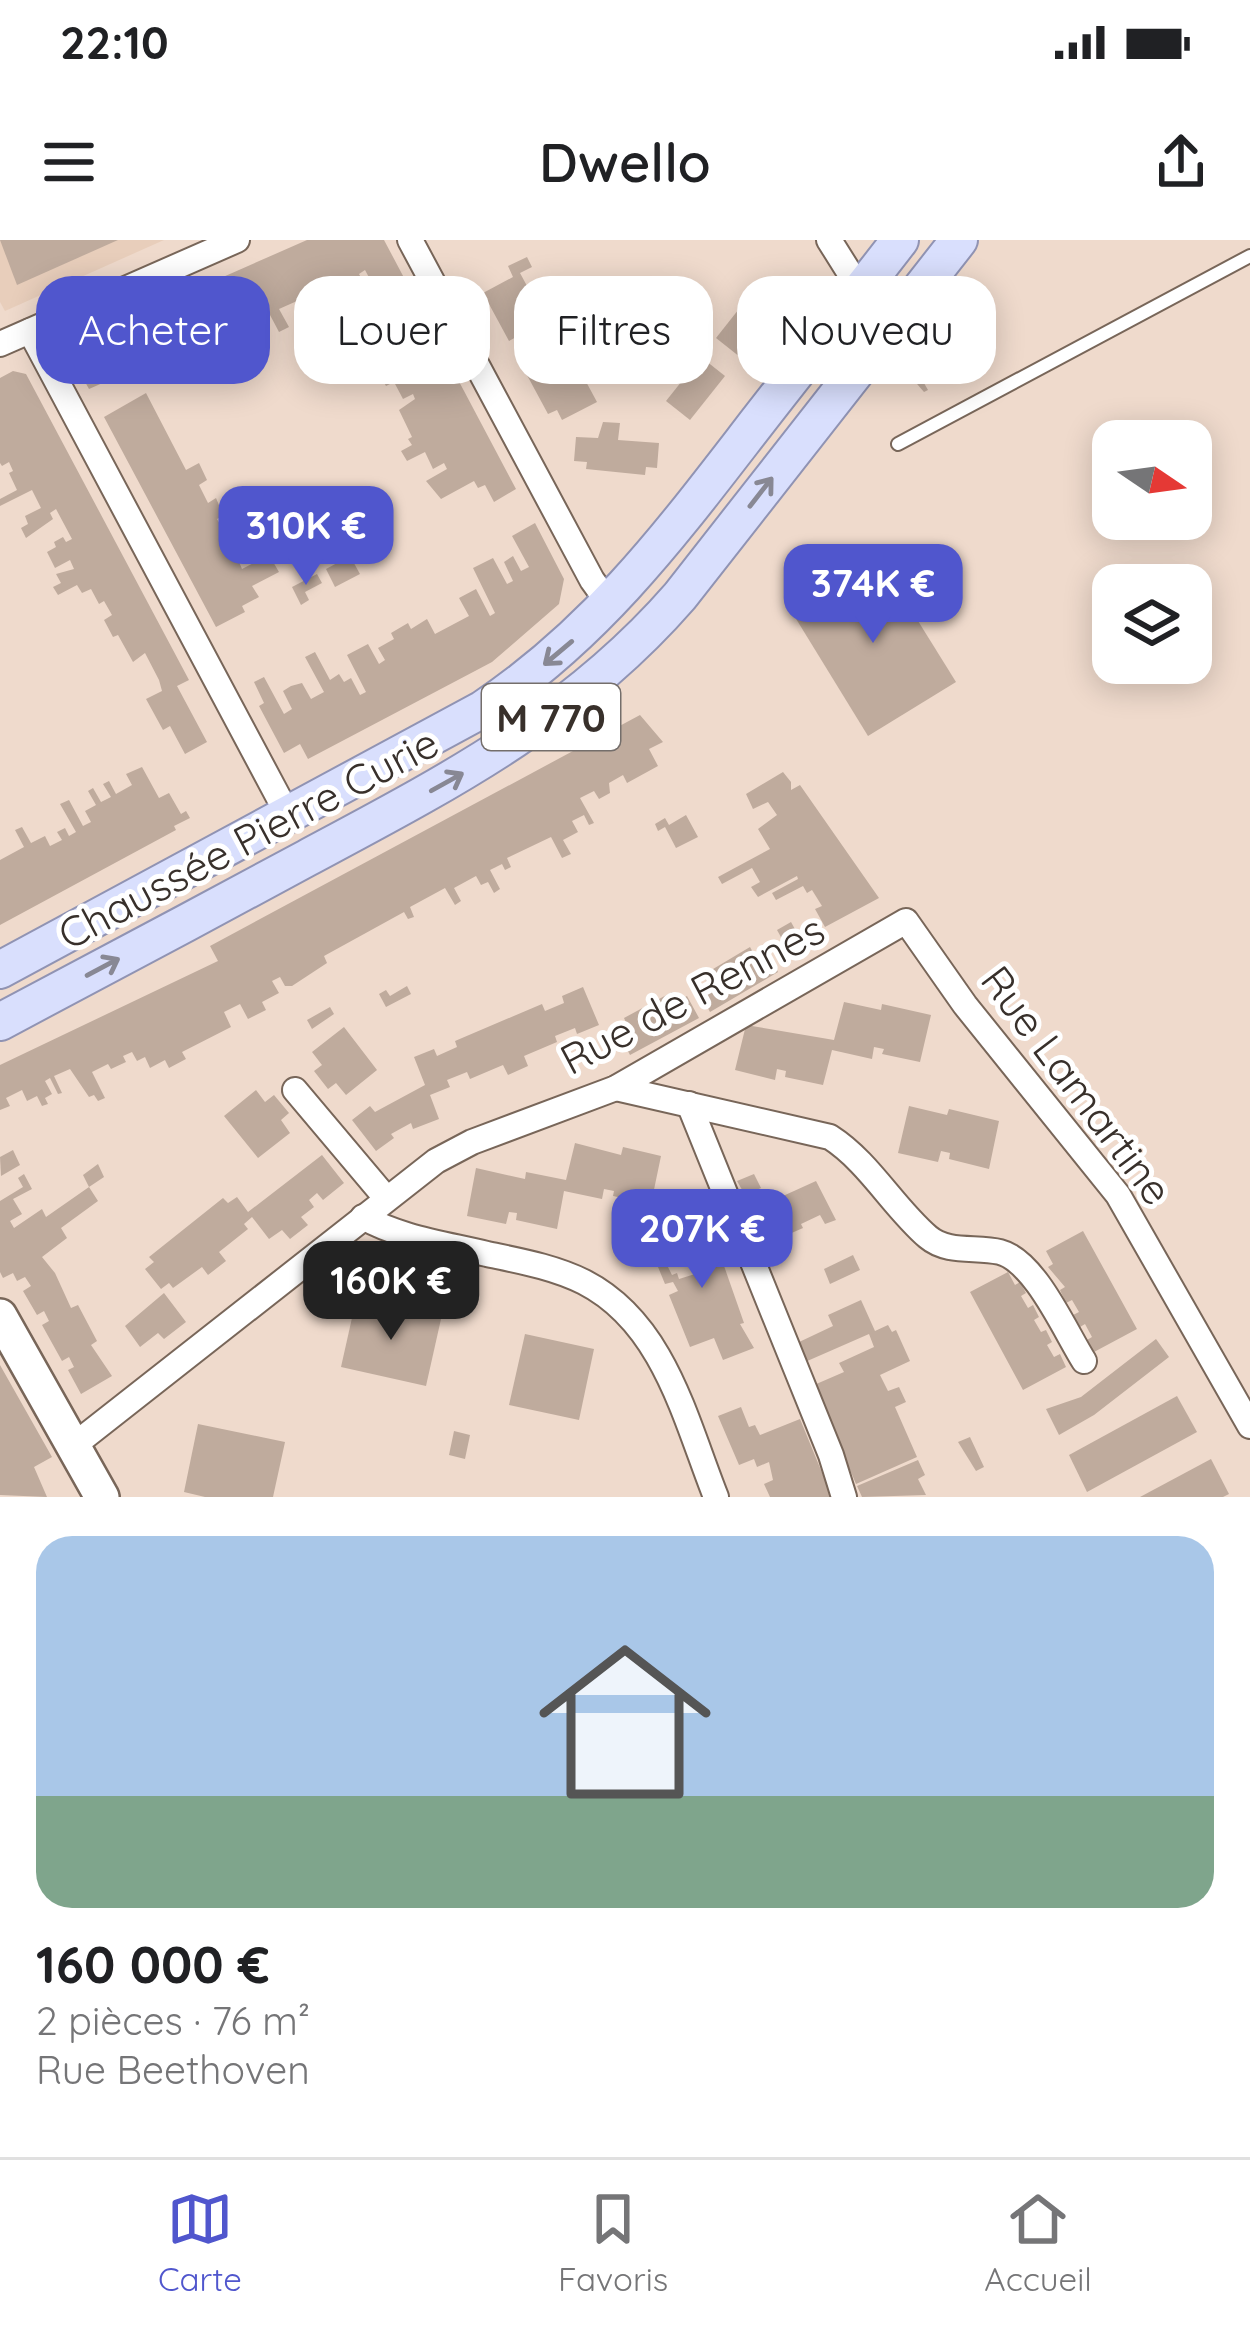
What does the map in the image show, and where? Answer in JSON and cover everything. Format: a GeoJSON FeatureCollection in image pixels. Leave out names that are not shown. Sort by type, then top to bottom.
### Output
{"type":"FeatureCollection","features":[{"type":"Feature","properties":{"kind":"main road","name":"Chaussée Pierre Curie"},"geometry":{"type":"LineString","coordinates":[[872,276],[900,240]]}},
{"type":"Feature","properties":{"kind":"main road","name":"Chaussée Pierre Curie"},"geometry":{"type":"LineString","coordinates":[[0,1022],[449,782],[570,703],[640,640],[680,596],[959,240]]}},
{"type":"Feature","properties":{"kind":"main road","name":"Chaussée Pierre Curie"},"geometry":{"type":"LineString","coordinates":[[0,970],[483,709],[546,663],[610,605],[662,546],[788,384]]}},
{"type":"Feature","properties":{"kind":"street"},"geometry":{"type":"LineString","coordinates":[[0,344],[237,240]]}},
{"type":"Feature","properties":{"kind":"street"},"geometry":{"type":"LineString","coordinates":[[410,240],[592,580],[610,605]]}},
{"type":"Feature","properties":{"kind":"street"},"geometry":{"type":"LineString","coordinates":[[830,240],[852,276]]}},
{"type":"Feature","properties":{"kind":"street"},"geometry":{"type":"LineString","coordinates":[[30,331],[288,814]]}},
{"type":"Feature","properties":{"kind":"street","name":"Rue de Rennes"},"geometry":{"type":"LineString","coordinates":[[73,1446],[452,1151],[616,1088],[906,921]]}},
{"type":"Feature","properties":{"kind":"street","name":"Rue Lamartine"},"geometry":{"type":"LineString","coordinates":[[906,921],[965,1005],[1118,1195],[1250,1426]]}},
{"type":"Feature","properties":{"kind":"street"},"geometry":{"type":"LineString","coordinates":[[616,1088],[830,1137],[929,1238],[950,1247],[1002,1252],[1023,1264],[1084,1361]]}},
{"type":"Feature","properties":{"kind":"street"},"geometry":{"type":"LineString","coordinates":[[295,1090],[386,1198]]}},
{"type":"Feature","properties":{"kind":"street"},"geometry":{"type":"LineString","coordinates":[[689,1104],[844,1497]]}},
{"type":"Feature","properties":{"kind":"street"},"geometry":{"type":"LineString","coordinates":[[363,1217],[394,1231],[570,1276],[621,1306],[654,1348],[716,1497]]}},
{"type":"Feature","properties":{"kind":"street"},"geometry":{"type":"LineString","coordinates":[[0,1316],[101,1497]]}},
{"type":"Feature","properties":{"kind":"lane"},"geometry":{"type":"LineString","coordinates":[[898,444],[1250,256]]}},
{"type":"Feature","properties":{"kind":"shaded area"},"geometry":{"type":"Polygon","coordinates":[[[0,240],[164,240],[83,276],[36,276],[36,297],[5,311],[0,302],[0,240]]]}},
{"type":"Feature","properties":{"kind":"building"},"geometry":{"type":"Polygon","coordinates":[[[0,240],[118,240],[36,276],[17,285],[0,240]]]}},
{"type":"Feature","properties":{"kind":"building"},"geometry":{"type":"Polygon","coordinates":[[[307,240],[384,240],[403,276],[368,276],[365,270],[360,276],[294,276],[294,302],[279,309],[289,327],[279,332],[270,315],[270,276],[225,276],[307,240]]]}},
{"type":"Feature","properties":{"kind":"building"},"geometry":{"type":"Polygon","coordinates":[[[527,257],[532,267],[514,276],[514,338],[509,341],[490,306],[490,289],[513,277],[508,266],[527,257]]]}},
{"type":"Feature","properties":{"kind":"building"},"geometry":{"type":"Polygon","coordinates":[[[737,311],[737,355],[716,338],[737,311]]]}},
{"type":"Feature","properties":{"kind":"building"},"geometry":{"type":"Polygon","coordinates":[[[713,366],[725,376],[690,420],[666,401],[680,384],[713,384],[713,366]]]}},
{"type":"Feature","properties":{"kind":"building"},"geometry":{"type":"Polygon","coordinates":[[[13,371],[26,374],[189,680],[177,686],[207,742],[185,754],[170,726],[163,730],[146,699],[162,691],[145,653],[133,662],[118,635],[113,637],[104,620],[112,615],[104,601],[99,604],[91,589],[82,593],[77,585],[58,595],[53,587],[61,583],[56,574],[74,569],[70,560],[55,568],[47,552],[63,537],[66,542],[72,539],[56,509],[50,513],[53,519],[26,538],[21,528],[28,524],[25,516],[41,508],[32,490],[0,506],[0,499],[17,490],[9,462],[0,463],[0,378],[13,371]]]}},
{"type":"Feature","properties":{"kind":"building"},"geometry":{"type":"Polygon","coordinates":[[[395,384],[460,384],[516,489],[494,502],[485,485],[478,488],[474,481],[441,499],[426,481],[447,469],[444,463],[433,469],[425,452],[407,461],[401,451],[412,445],[408,439],[412,437],[399,410],[415,399],[413,394],[403,399],[395,384]]]}},
{"type":"Feature","properties":{"kind":"building"},"geometry":{"type":"Polygon","coordinates":[[[532,384],[587,384],[597,402],[562,420],[557,410],[548,414],[532,384]]]}},
{"type":"Feature","properties":{"kind":"building"},"geometry":{"type":"Polygon","coordinates":[[[146,393],[186,470],[199,463],[207,480],[199,485],[208,503],[216,498],[221,510],[234,503],[237,509],[217,519],[226,535],[240,527],[249,545],[235,552],[242,569],[269,555],[279,572],[252,586],[259,597],[242,606],[245,612],[216,627],[104,417],[146,393]]]}},
{"type":"Feature","properties":{"kind":"building"},"geometry":{"type":"Polygon","coordinates":[[[603,422],[620,423],[618,440],[659,443],[657,468],[646,467],[645,475],[586,469],[587,462],[574,461],[576,437],[598,438],[603,422]]]}},
{"type":"Feature","properties":{"kind":"building"},"geometry":{"type":"Polygon","coordinates":[[[329,488],[335,499],[313,510],[307,499],[329,488]]]}},
{"type":"Feature","properties":{"kind":"building"},"geometry":{"type":"Polygon","coordinates":[[[535,523],[564,579],[559,604],[492,662],[308,759],[300,744],[284,753],[259,706],[264,703],[254,682],[264,677],[284,714],[292,709],[283,691],[291,686],[302,683],[311,699],[324,692],[305,657],[315,652],[330,680],[339,674],[344,682],[351,678],[360,695],[366,692],[347,655],[368,644],[379,664],[385,660],[378,648],[394,639],[391,633],[427,619],[435,634],[469,616],[459,598],[476,589],[490,616],[495,613],[473,568],[493,558],[507,584],[513,581],[504,562],[513,556],[521,571],[529,567],[512,536],[535,523]]]}},
{"type":"Feature","properties":{"kind":"building"},"geometry":{"type":"Polygon","coordinates":[[[877,555],[956,682],[868,736],[790,609],[877,555]]]}},
{"type":"Feature","properties":{"kind":"building"},"geometry":{"type":"Polygon","coordinates":[[[350,556],[360,574],[335,587],[326,569],[350,556]]]}},
{"type":"Feature","properties":{"kind":"building"},"geometry":{"type":"Polygon","coordinates":[[[317,574],[322,583],[305,592],[309,600],[301,605],[292,587],[317,574]]]}},
{"type":"Feature","properties":{"kind":"building"},"geometry":{"type":"Polygon","coordinates":[[[640,715],[663,742],[649,749],[658,766],[627,783],[623,775],[609,783],[610,793],[599,799],[594,791],[580,798],[594,823],[589,825],[584,815],[572,821],[578,832],[563,840],[571,854],[562,858],[551,837],[507,858],[511,867],[505,870],[502,864],[490,870],[500,889],[494,893],[488,882],[481,885],[476,876],[454,888],[461,901],[455,905],[445,888],[410,907],[414,917],[408,919],[404,912],[324,956],[327,963],[292,986],[285,986],[280,977],[272,981],[279,993],[262,1002],[266,1010],[248,1019],[240,1004],[224,1012],[231,1027],[182,1052],[186,1059],[169,1068],[165,1060],[150,1068],[145,1057],[137,1061],[132,1052],[123,1056],[126,1062],[92,1072],[105,1098],[89,1097],[70,1069],[54,1076],[62,1093],[58,1094],[50,1078],[45,1081],[52,1094],[45,1098],[48,1104],[42,1106],[37,1096],[27,1101],[22,1090],[6,1098],[10,1106],[0,1110],[0,1065],[218,961],[210,946],[640,715]]]}},
{"type":"Feature","properties":{"kind":"building"},"geometry":{"type":"Polygon","coordinates":[[[142,767],[159,798],[169,793],[181,814],[186,811],[190,818],[0,925],[0,860],[24,847],[15,830],[22,827],[31,843],[45,836],[50,846],[62,840],[57,832],[65,828],[69,836],[76,832],[60,804],[69,800],[83,826],[91,822],[85,811],[96,805],[88,791],[93,788],[101,802],[111,797],[103,784],[109,781],[116,794],[132,785],[126,774],[142,767]]]}},
{"type":"Feature","properties":{"kind":"building"},"geometry":{"type":"Polygon","coordinates":[[[783,772],[791,790],[800,785],[879,898],[825,927],[815,909],[822,906],[812,890],[807,893],[803,886],[776,900],[772,893],[797,876],[758,897],[751,887],[760,882],[752,868],[722,884],[718,877],[770,849],[758,829],[777,815],[768,802],[753,809],[746,794],[783,772]]]}},
{"type":"Feature","properties":{"kind":"building"},"geometry":{"type":"Polygon","coordinates":[[[686,815],[698,837],[676,848],[665,827],[658,831],[655,824],[665,818],[669,825],[686,815]]]}},
{"type":"Feature","properties":{"kind":"building"},"geometry":{"type":"Polygon","coordinates":[[[791,922],[801,940],[787,948],[777,930],[791,922]]]}},
{"type":"Feature","properties":{"kind":"building"},"geometry":{"type":"Polygon","coordinates":[[[750,947],[755,956],[765,949],[778,972],[710,1012],[698,990],[708,984],[703,975],[750,947]]]}},
{"type":"Feature","properties":{"kind":"building"},"geometry":{"type":"Polygon","coordinates":[[[407,986],[411,994],[386,1007],[379,994],[386,990],[390,996],[407,986]]]}},
{"type":"Feature","properties":{"kind":"building"},"geometry":{"type":"Polygon","coordinates":[[[583,987],[599,1025],[555,1036],[557,1042],[524,1056],[528,1066],[508,1075],[503,1065],[470,1079],[467,1072],[447,1080],[450,1087],[430,1095],[439,1119],[413,1129],[411,1123],[391,1134],[394,1138],[376,1151],[352,1120],[370,1106],[375,1112],[425,1085],[414,1057],[434,1049],[437,1056],[457,1047],[455,1041],[542,1004],[545,1011],[564,1003],[562,996],[583,987]]]}},
{"type":"Feature","properties":{"kind":"building"},"geometry":{"type":"Polygon","coordinates":[[[672,992],[677,1001],[687,996],[699,1018],[630,1055],[618,1032],[628,1027],[624,1018],[672,992]]]}},
{"type":"Feature","properties":{"kind":"building"},"geometry":{"type":"Polygon","coordinates":[[[844,1002],[881,1010],[882,1004],[931,1015],[920,1062],[882,1054],[884,1049],[874,1047],[872,1059],[832,1050],[823,1085],[785,1077],[786,1071],[777,1069],[775,1080],[735,1070],[746,1025],[834,1040],[844,1002]]]}},
{"type":"Feature","properties":{"kind":"building"},"geometry":{"type":"Polygon","coordinates":[[[330,1007],[334,1014],[312,1029],[307,1020],[330,1007]]]}},
{"type":"Feature","properties":{"kind":"building"},"geometry":{"type":"Polygon","coordinates":[[[344,1027],[377,1070],[346,1095],[336,1083],[328,1089],[314,1071],[322,1065],[312,1052],[344,1027]]]}},
{"type":"Feature","properties":{"kind":"building"},"geometry":{"type":"Polygon","coordinates":[[[256,1090],[265,1102],[274,1095],[289,1113],[281,1120],[290,1133],[258,1158],[224,1116],[256,1090]]]}},
{"type":"Feature","properties":{"kind":"building"},"geometry":{"type":"Polygon","coordinates":[[[909,1106],[947,1115],[949,1109],[999,1121],[989,1169],[949,1159],[950,1153],[941,1151],[938,1162],[898,1153],[909,1106]]]}},
{"type":"Feature","properties":{"kind":"building"},"geometry":{"type":"Polygon","coordinates":[[[575,1143],[621,1155],[623,1147],[661,1156],[651,1204],[613,1196],[614,1191],[604,1189],[602,1199],[564,1191],[557,1229],[516,1220],[517,1213],[509,1212],[506,1224],[467,1216],[476,1168],[525,1179],[526,1172],[566,1180],[575,1143]]]}},
{"type":"Feature","properties":{"kind":"building"},"geometry":{"type":"Polygon","coordinates":[[[13,1150],[20,1165],[1,1176],[0,1157],[13,1150]]]}},
{"type":"Feature","properties":{"kind":"building"},"geometry":{"type":"Polygon","coordinates":[[[322,1155],[344,1183],[323,1200],[317,1193],[309,1200],[314,1207],[301,1217],[308,1225],[290,1239],[282,1230],[269,1239],[252,1217],[244,1224],[248,1229],[219,1252],[226,1261],[208,1275],[202,1267],[173,1288],[169,1283],[161,1289],[145,1269],[154,1262],[149,1257],[223,1198],[228,1203],[237,1197],[248,1212],[322,1155]]]}},
{"type":"Feature","properties":{"kind":"building"},"geometry":{"type":"Polygon","coordinates":[[[98,1164],[104,1177],[89,1187],[83,1175],[98,1164]]]}},
{"type":"Feature","properties":{"kind":"building"},"geometry":{"type":"Polygon","coordinates":[[[24,1174],[32,1189],[13,1199],[22,1214],[10,1221],[14,1228],[42,1209],[46,1217],[89,1187],[98,1201],[61,1228],[67,1238],[42,1257],[71,1308],[78,1305],[97,1341],[91,1345],[112,1376],[81,1394],[68,1370],[74,1367],[69,1357],[62,1361],[42,1325],[49,1321],[44,1311],[37,1315],[23,1291],[31,1286],[25,1277],[17,1281],[13,1273],[3,1278],[0,1272],[0,1201],[23,1187],[18,1178],[24,1174]]]}},
{"type":"Feature","properties":{"kind":"building"},"geometry":{"type":"Polygon","coordinates":[[[754,1174],[761,1188],[745,1195],[737,1181],[754,1174]]]}},
{"type":"Feature","properties":{"kind":"building"},"geometry":{"type":"Polygon","coordinates":[[[816,1181],[836,1220],[825,1224],[820,1215],[801,1224],[803,1228],[765,1240],[752,1210],[816,1181]]]}},
{"type":"Feature","properties":{"kind":"building"},"geometry":{"type":"Polygon","coordinates":[[[709,1223],[744,1323],[740,1324],[754,1348],[723,1360],[714,1338],[690,1347],[669,1295],[678,1291],[673,1282],[665,1284],[649,1245],[709,1223]],[[689,1257],[667,1265],[679,1279],[695,1274],[689,1257]]]}},
{"type":"Feature","properties":{"kind":"building"},"geometry":{"type":"Polygon","coordinates":[[[1083,1231],[1137,1329],[1094,1352],[1085,1324],[1080,1327],[1073,1315],[1079,1312],[1072,1300],[1066,1303],[1060,1290],[1065,1287],[1048,1267],[1053,1264],[1046,1251],[1083,1231]]]}},
{"type":"Feature","properties":{"kind":"building"},"geometry":{"type":"Polygon","coordinates":[[[853,1255],[860,1270],[830,1284],[824,1269],[853,1255]]]}},
{"type":"Feature","properties":{"kind":"building"},"geometry":{"type":"Polygon","coordinates":[[[1008,1272],[1015,1285],[1020,1282],[1028,1308],[1033,1305],[1039,1317],[1034,1320],[1041,1332],[1046,1330],[1054,1357],[1060,1354],[1066,1367],[1023,1390],[970,1292],[1008,1272]]]}},
{"type":"Feature","properties":{"kind":"building"},"geometry":{"type":"Polygon","coordinates":[[[164,1293],[186,1322],[164,1339],[158,1333],[140,1347],[125,1326],[164,1293]]]}},
{"type":"Feature","properties":{"kind":"building"},"geometry":{"type":"Polygon","coordinates":[[[356,1300],[441,1319],[426,1386],[341,1367],[356,1300]]]}},
{"type":"Feature","properties":{"kind":"building"},"geometry":{"type":"Polygon","coordinates":[[[861,1300],[875,1331],[888,1325],[892,1332],[896,1330],[910,1361],[880,1375],[888,1391],[899,1387],[906,1402],[895,1407],[917,1457],[856,1484],[814,1385],[844,1372],[839,1363],[874,1347],[869,1334],[805,1362],[797,1343],[833,1326],[828,1315],[861,1300]]]}},
{"type":"Feature","properties":{"kind":"building"},"geometry":{"type":"Polygon","coordinates":[[[525,1334],[594,1349],[579,1420],[509,1405],[525,1334]]]}},
{"type":"Feature","properties":{"kind":"building"},"geometry":{"type":"Polygon","coordinates":[[[1156,1339],[1169,1357],[1094,1415],[1059,1435],[1046,1409],[1081,1397],[1156,1339]]]}},
{"type":"Feature","properties":{"kind":"building"},"geometry":{"type":"Polygon","coordinates":[[[0,1365],[52,1457],[34,1467],[47,1497],[0,1495],[0,1365]]]}},
{"type":"Feature","properties":{"kind":"building"},"geometry":{"type":"Polygon","coordinates":[[[1177,1396],[1197,1432],[1087,1492],[1069,1455],[1177,1396]]]}},
{"type":"Feature","properties":{"kind":"building"},"geometry":{"type":"Polygon","coordinates":[[[741,1407],[749,1427],[755,1425],[760,1435],[800,1419],[832,1497],[770,1497],[764,1484],[773,1480],[769,1462],[757,1467],[754,1459],[739,1465],[718,1416],[741,1407]]]}},
{"type":"Feature","properties":{"kind":"building"},"geometry":{"type":"Polygon","coordinates":[[[198,1424],[285,1442],[273,1497],[205,1497],[184,1492],[198,1424]]]}},
{"type":"Feature","properties":{"kind":"building"},"geometry":{"type":"Polygon","coordinates":[[[454,1431],[470,1435],[465,1459],[449,1455],[454,1431]]]}},
{"type":"Feature","properties":{"kind":"building"},"geometry":{"type":"Polygon","coordinates":[[[970,1437],[984,1467],[976,1471],[958,1442],[970,1437]]]}},
{"type":"Feature","properties":{"kind":"building"},"geometry":{"type":"Polygon","coordinates":[[[1211,1459],[1229,1494],[1140,1497],[1211,1459]]]}},
{"type":"Feature","properties":{"kind":"building"},"geometry":{"type":"Polygon","coordinates":[[[918,1460],[925,1475],[918,1479],[926,1495],[862,1497],[857,1486],[918,1460]]]}}]}
